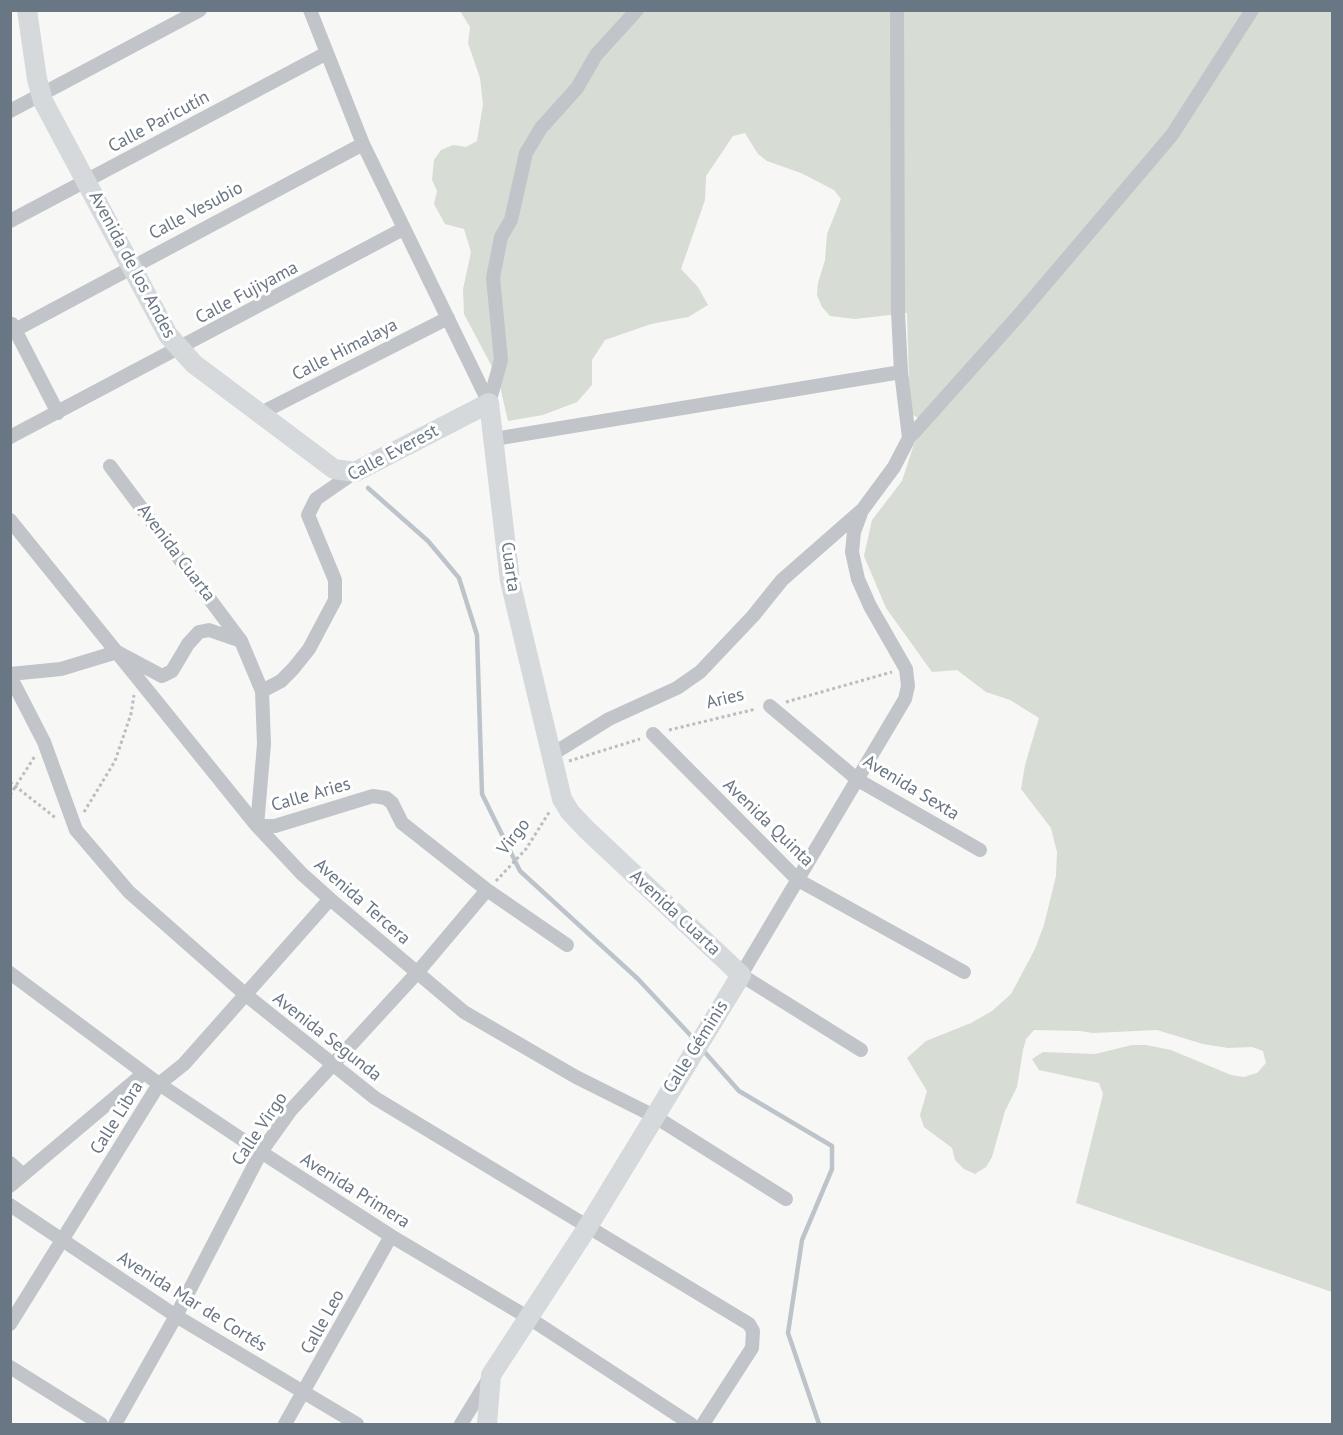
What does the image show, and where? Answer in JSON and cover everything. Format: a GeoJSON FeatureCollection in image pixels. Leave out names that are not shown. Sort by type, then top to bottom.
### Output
{"type":"FeatureCollection","features":[{"type":"Feature","properties":{"kind":"street","name":"Avenida de los Andes"},"geometry":{"type":"LineString","coordinates":[[27,10],[41,95],[168,335],[179,350],[259,414],[334,468],[355,472]]}},
{"type":"Feature","properties":{"kind":"street"},"geometry":{"type":"LineString","coordinates":[[10,111],[200,10]]}},
{"type":"Feature","properties":{"kind":"street"},"geometry":{"type":"LineString","coordinates":[[310,10],[325,54],[363,144],[489,403]]}},
{"type":"Feature","properties":{"kind":"street"},"geometry":{"type":"LineString","coordinates":[[489,403],[501,360],[493,278],[501,237],[511,220],[526,153],[541,128],[577,88],[596,55],[637,10]]}},
{"type":"Feature","properties":{"kind":"street"},"geometry":{"type":"LineString","coordinates":[[897,10],[901,372],[909,438]]}},
{"type":"Feature","properties":{"kind":"street"},"geometry":{"type":"LineString","coordinates":[[552,761],[609,719],[677,688],[700,672],[753,616],[782,580],[863,510],[894,467],[909,438],[1019,315],[1172,135],[1252,10]]}},
{"type":"Feature","properties":{"kind":"street","name":"Calle Paricutín"},"geometry":{"type":"LineString","coordinates":[[10,221],[325,54]]}},
{"type":"Feature","properties":{"kind":"street","name":"Calle Vesubio"},"geometry":{"type":"LineString","coordinates":[[13,326],[363,144]]}},
{"type":"Feature","properties":{"kind":"street","name":"Calle Fujiyama"},"geometry":{"type":"LineString","coordinates":[[10,437],[179,350],[403,229]]}},
{"type":"Feature","properties":{"kind":"street","name":"Calle Himalaya"},"geometry":{"type":"LineString","coordinates":[[259,414],[448,318]]}},
{"type":"Feature","properties":{"kind":"street"},"geometry":{"type":"LineString","coordinates":[[13,326],[58,413]]}},
{"type":"Feature","properties":{"kind":"street"},"geometry":{"type":"LineString","coordinates":[[494,439],[901,372]]}},
{"type":"Feature","properties":{"kind":"street","name":"Cuarta"},"geometry":{"type":"LineString","coordinates":[[489,403],[510,581],[543,729]]}},
{"type":"Feature","properties":{"kind":"street","name":"Calle Everest"},"geometry":{"type":"LineString","coordinates":[[262,691],[281,681],[293,669],[309,649],[335,600],[335,580],[308,515],[316,499],[355,472],[489,403]]}},
{"type":"Feature","properties":{"kind":"street","name":"Avenida Cuarta"},"geometry":{"type":"LineString","coordinates":[[110,466],[241,641],[262,691]]}},
{"type":"Feature","properties":{"kind":"street"},"geometry":{"type":"LineString","coordinates":[[863,510],[854,532],[852,552],[858,579],[870,606],[906,669]]}},
{"type":"Feature","properties":{"kind":"street","name":"Avenida Tercera"},"geometry":{"type":"LineString","coordinates":[[10,520],[257,826],[302,874],[330,899],[416,974],[464,1012],[576,1077],[654,1116],[786,1198]]}},
{"type":"Feature","properties":{"kind":"street"},"geometry":{"type":"LineString","coordinates":[[10,675],[61,669],[117,652],[162,676],[171,671],[188,644],[199,632],[208,630],[241,641]]}},
{"type":"Feature","properties":{"kind":"street","name":"Calle Géminis"},"geometry":{"type":"LineString","coordinates":[[487,1425],[491,1375],[587,1228],[858,780],[905,699],[908,686],[906,669]]}},
{"type":"Feature","properties":{"kind":"street","name":"Avenida Segunda"},"geometry":{"type":"LineString","coordinates":[[10,675],[44,742],[76,830],[129,892],[246,995],[375,1098],[749,1324],[753,1331],[752,1348],[703,1425]]}},
{"type":"Feature","properties":{"kind":"street"},"geometry":{"type":"LineString","coordinates":[[257,826],[264,744],[262,691]]}},
{"type":"Feature","properties":{"kind":"street","name":"Avenida Sexta"},"geometry":{"type":"LineString","coordinates":[[770,706],[858,780],[980,850]]}},
{"type":"Feature","properties":{"kind":"street","name":"Avenida Cuarta"},"geometry":{"type":"LineString","coordinates":[[543,729],[562,799],[586,829],[741,975],[861,1050]]}},
{"type":"Feature","properties":{"kind":"street","name":"Avenida Quinta"},"geometry":{"type":"LineString","coordinates":[[653,734],[798,880],[964,972]]}},
{"type":"Feature","properties":{"kind":"street","name":"Calle Aries"},"geometry":{"type":"LineString","coordinates":[[257,826],[275,826],[295,822],[373,796],[386,798],[392,803],[402,823],[487,890]]}},
{"type":"Feature","properties":{"kind":"street"},"geometry":{"type":"LineString","coordinates":[[487,890],[567,945]]}},
{"type":"Feature","properties":{"kind":"street","name":"Calle Virgo"},"geometry":{"type":"LineString","coordinates":[[115,1425],[176,1316],[261,1152],[291,1110],[416,974],[487,890]]}},
{"type":"Feature","properties":{"kind":"street","name":"Calle Libra"},"geometry":{"type":"LineString","coordinates":[[10,1324],[159,1084],[184,1064],[330,899]]}},
{"type":"Feature","properties":{"kind":"street","name":"Avenida Primera"},"geometry":{"type":"LineString","coordinates":[[10,973],[159,1084],[261,1152],[392,1236],[529,1318],[691,1425]]}},
{"type":"Feature","properties":{"kind":"street"},"geometry":{"type":"LineString","coordinates":[[10,1186],[144,1073]]}},
{"type":"Feature","properties":{"kind":"street"},"geometry":{"type":"LineString","coordinates":[[10,1163],[23,1175]]}},
{"type":"Feature","properties":{"kind":"street","name":"Avenida Mar de Cortés"},"geometry":{"type":"LineString","coordinates":[[10,1206],[176,1316],[357,1425]]}},
{"type":"Feature","properties":{"kind":"street","name":"Calle Leo"},"geometry":{"type":"LineString","coordinates":[[285,1425],[392,1236]]}},
{"type":"Feature","properties":{"kind":"street"},"geometry":{"type":"LineString","coordinates":[[10,1367],[101,1425]]}},
{"type":"Feature","properties":{"kind":"street"},"geometry":{"type":"LineString","coordinates":[[461,1425],[491,1375]]}},
{"type":"Feature","properties":{"kind":"path","name":"Aries"},"geometry":{"type":"LineString","coordinates":[[552,761],[906,669]]}},
{"type":"Feature","properties":{"kind":"path"},"geometry":{"type":"LineString","coordinates":[[10,782],[63,824],[76,830],[92,796],[115,761],[131,714],[133,685]]}},
{"type":"Feature","properties":{"kind":"path"},"geometry":{"type":"LineString","coordinates":[[10,795],[44,742]]}},
{"type":"Feature","properties":{"kind":"path","name":"Virgo"},"geometry":{"type":"LineString","coordinates":[[487,890],[526,849],[549,812],[562,799]]}},
{"type":"Feature","properties":{"kind":"shaded area"},"geometry":{"type":"Polygon","coordinates":[[[460,11],[1332,11],[1332,1292],[1076,1203],[1103,1094],[1099,1083],[1039,1070],[1032,1059],[1043,1052],[1095,1054],[1132,1045],[1146,1045],[1171,1050],[1231,1075],[1244,1077],[1257,1073],[1266,1063],[1263,1051],[1252,1047],[1228,1048],[1203,1044],[1157,1030],[1093,1033],[1034,1030],[1026,1039],[1017,1087],[1005,1111],[992,1157],[986,1167],[975,1174],[964,1169],[955,1160],[952,1148],[924,1127],[920,1115],[927,1091],[907,1058],[926,1041],[971,1023],[992,1011],[1011,994],[1035,949],[1044,925],[1056,876],[1057,852],[1051,828],[1021,789],[1025,765],[1039,718],[1010,700],[986,692],[957,670],[932,672],[886,608],[864,556],[872,520],[902,481],[914,444],[928,424],[910,413],[907,313],[855,319],[830,316],[822,307],[817,295],[818,283],[825,260],[827,234],[841,199],[834,190],[801,173],[767,161],[758,154],[745,133],[733,136],[706,176],[705,200],[681,269],[698,287],[708,305],[688,317],[651,324],[605,340],[592,360],[592,385],[577,402],[543,415],[508,421],[498,378],[464,314],[463,289],[471,252],[464,229],[445,224],[434,204],[437,191],[432,180],[434,160],[441,150],[453,145],[466,147],[477,141],[483,104],[480,78],[468,43],[470,27],[460,11]]]}},
{"type":"Feature","properties":{"kind":"waterway"},"geometry":{"type":"LineString","coordinates":[[368,488],[428,541],[459,578],[477,635],[482,794],[520,871],[638,979],[694,1039]]}},
{"type":"Feature","properties":{"kind":"waterway"},"geometry":{"type":"LineString","coordinates":[[701,1048],[739,1091],[832,1146],[832,1169],[802,1240],[788,1333],[819,1424]]}}]}
